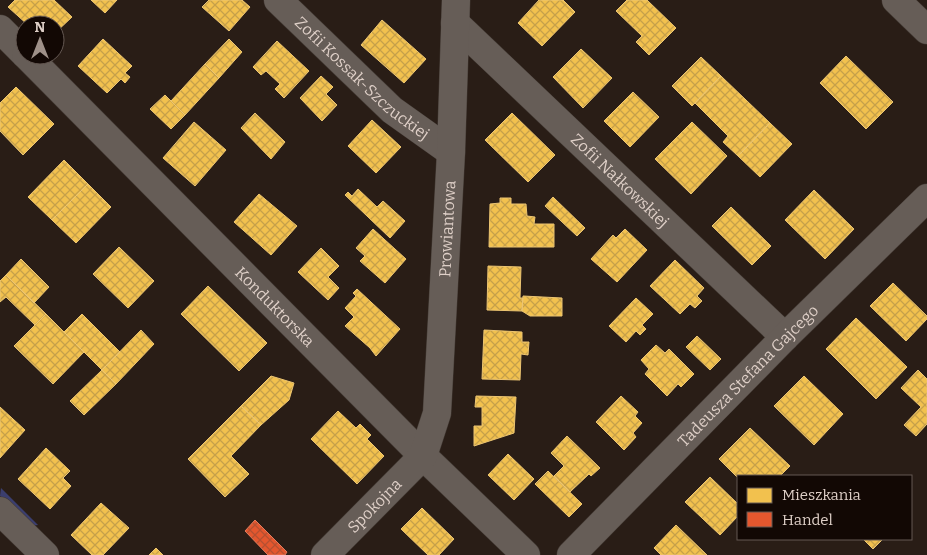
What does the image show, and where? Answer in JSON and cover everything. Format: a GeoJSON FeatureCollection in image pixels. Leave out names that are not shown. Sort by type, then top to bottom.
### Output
{"type":"FeatureCollection","features":[{"type":"Feature","properties":{"kind":"street","name":"Zofii Kossak-Szczuckiej"},"geometry":{"type":"LineString","coordinates":[[278,0],[392,110],[451,152]]}},
{"type":"Feature","properties":{"kind":"street"},"geometry":{"type":"LineString","coordinates":[[896,0],[927,30]]}},
{"type":"Feature","properties":{"kind":"street","name":"Prowiantowa"},"geometry":{"type":"LineString","coordinates":[[423,456],[437,413],[451,152],[455,12]]}},
{"type":"Feature","properties":{"kind":"street","name":"Zofii Nałkowskiej"},"geometry":{"type":"LineString","coordinates":[[455,12],[785,337]]}},
{"type":"Feature","properties":{"kind":"street","name":"Konduktorska"},"geometry":{"type":"LineString","coordinates":[[0,29],[15,43]]}},
{"type":"Feature","properties":{"kind":"street","name":"Konduktorska"},"geometry":{"type":"LineString","coordinates":[[37,65],[423,456],[526,555]]}},
{"type":"Feature","properties":{"kind":"street","name":"Tadeusza Stefana Gajcego"},"geometry":{"type":"LineString","coordinates":[[572,555],[785,337],[927,198]]}},
{"type":"Feature","properties":{"kind":"street","name":"Spokojna"},"geometry":{"type":"LineString","coordinates":[[325,555],[423,456]]}},
{"type":"Feature","properties":{"kind":"street"},"geometry":{"type":"LineString","coordinates":[[0,510],[45,555]]}},
{"type":"Feature","properties":{"kind":"green space"},"geometry":{"type":"Polygon","coordinates":[[[1,488],[38,525],[30,526],[0,496],[1,488]]]}},
{"type":"Feature","properties":{"kind":"building: Mieszkania"},"geometry":{"type":"Polygon","coordinates":[[[15,0],[54,0],[72,17],[65,24],[65,15],[17,15],[8,7],[15,0]]]}},
{"type":"Feature","properties":{"kind":"building: Mieszkania"},"geometry":{"type":"Polygon","coordinates":[[[91,0],[117,0],[105,13],[91,0]]]}},
{"type":"Feature","properties":{"kind":"building: Mieszkania"},"geometry":{"type":"Polygon","coordinates":[[[209,0],[242,0],[250,7],[229,31],[202,7],[209,0]]]}},
{"type":"Feature","properties":{"kind":"building: Mieszkania"},"geometry":{"type":"Polygon","coordinates":[[[539,0],[563,0],[575,12],[542,46],[518,23],[539,0]]]}},
{"type":"Feature","properties":{"kind":"building: Mieszkania"},"geometry":{"type":"Polygon","coordinates":[[[627,0],[647,0],[676,28],[649,55],[636,42],[642,36],[616,11],[627,0]]]}},
{"type":"Feature","properties":{"kind":"building: Mieszkania"},"geometry":{"type":"Polygon","coordinates":[[[382,20],[426,59],[404,83],[361,45],[382,20]]]}},
{"type":"Feature","properties":{"kind":"building: Mieszkania"},"geometry":{"type":"Polygon","coordinates":[[[103,39],[132,66],[125,73],[130,77],[125,83],[121,79],[107,93],[78,66],[103,39]]]}},
{"type":"Feature","properties":{"kind":"building: Mieszkania"},"geometry":{"type":"Polygon","coordinates":[[[229,39],[242,52],[219,78],[205,64],[229,39]]]}},
{"type":"Feature","properties":{"kind":"building: Mieszkania"},"geometry":{"type":"Polygon","coordinates":[[[277,41],[309,71],[284,98],[275,89],[280,84],[266,71],[261,75],[253,67],[277,41]]]}},
{"type":"Feature","properties":{"kind":"building: Mieszkania"},"geometry":{"type":"Polygon","coordinates":[[[581,49],[612,78],[583,108],[553,77],[581,49]]]}},
{"type":"Feature","properties":{"kind":"building: Mieszkania"},"geometry":{"type":"Polygon","coordinates":[[[846,56],[893,102],[866,129],[820,83],[846,56]]]}},
{"type":"Feature","properties":{"kind":"building: Mieszkania"},"geometry":{"type":"Polygon","coordinates":[[[701,57],[721,76],[692,106],[672,86],[701,57]]]}},
{"type":"Feature","properties":{"kind":"building: Mieszkania"},"geometry":{"type":"Polygon","coordinates":[[[205,64],[219,78],[185,115],[171,101],[205,64]]]}},
{"type":"Feature","properties":{"kind":"building: Mieszkania"},"geometry":{"type":"Polygon","coordinates":[[[321,76],[333,87],[326,94],[337,105],[322,121],[300,98],[321,76]]]}},
{"type":"Feature","properties":{"kind":"building: Mieszkania"},"geometry":{"type":"Polygon","coordinates":[[[721,76],[770,123],[738,156],[723,142],[728,136],[695,103],[721,76]]]}},
{"type":"Feature","properties":{"kind":"building: Mieszkania"},"geometry":{"type":"Polygon","coordinates":[[[16,87],[54,124],[23,155],[0,131],[0,103],[16,87]]]}},
{"type":"Feature","properties":{"kind":"building: Mieszkania"},"geometry":{"type":"Polygon","coordinates":[[[633,92],[659,117],[630,147],[604,121],[633,92]]]}},
{"type":"Feature","properties":{"kind":"building: Mieszkania"},"geometry":{"type":"Polygon","coordinates":[[[165,95],[185,115],[171,129],[150,109],[165,95]]]}},
{"type":"Feature","properties":{"kind":"building: Mieszkania"},"geometry":{"type":"Polygon","coordinates":[[[255,113],[285,142],[271,159],[241,128],[255,113]]]}},
{"type":"Feature","properties":{"kind":"building: Mieszkania"},"geometry":{"type":"Polygon","coordinates":[[[512,113],[555,155],[528,182],[485,140],[512,113]]]}},
{"type":"Feature","properties":{"kind":"building: Mieszkania"},"geometry":{"type":"Polygon","coordinates":[[[372,120],[401,147],[376,173],[348,146],[372,120]]]}},
{"type":"Feature","properties":{"kind":"building: Mieszkania"},"geometry":{"type":"Polygon","coordinates":[[[194,122],[226,150],[195,186],[163,158],[194,122]]]}},
{"type":"Feature","properties":{"kind":"building: Mieszkania"},"geometry":{"type":"Polygon","coordinates":[[[692,122],[727,156],[691,194],[655,159],[692,122]]]}},
{"type":"Feature","properties":{"kind":"building: Mieszkania"},"geometry":{"type":"Polygon","coordinates":[[[770,123],[792,144],[760,177],[738,156],[770,123]]]}},
{"type":"Feature","properties":{"kind":"building: Mieszkania"},"geometry":{"type":"Polygon","coordinates":[[[64,160],[88,184],[52,220],[28,197],[64,160]]]}},
{"type":"Feature","properties":{"kind":"building: Mieszkania"},"geometry":{"type":"Polygon","coordinates":[[[88,184],[111,207],[76,243],[52,220],[88,184]]]}},
{"type":"Feature","properties":{"kind":"building: Mieszkania"},"geometry":{"type":"Polygon","coordinates":[[[358,189],[377,207],[383,201],[405,221],[390,238],[345,195],[348,192],[352,196],[358,189]]]}},
{"type":"Feature","properties":{"kind":"building: Mieszkania"},"geometry":{"type":"Polygon","coordinates":[[[814,190],[854,229],[825,259],[785,220],[814,190]]]}},
{"type":"Feature","properties":{"kind":"building: Mieszkania"},"geometry":{"type":"Polygon","coordinates":[[[259,194],[297,226],[271,255],[234,222],[259,194]]]}},
{"type":"Feature","properties":{"kind":"building: Mieszkania"},"geometry":{"type":"Polygon","coordinates":[[[553,197],[585,228],[577,236],[545,206],[553,197]]]}},
{"type":"Feature","properties":{"kind":"building: Mieszkania"},"geometry":{"type":"Polygon","coordinates":[[[500,198],[511,198],[511,204],[526,204],[527,216],[535,217],[534,224],[554,224],[554,247],[489,247],[490,204],[500,203],[500,198]]]}},
{"type":"Feature","properties":{"kind":"building: Mieszkania"},"geometry":{"type":"Polygon","coordinates":[[[731,207],[771,246],[752,265],[712,226],[731,207]]]}},
{"type":"Feature","properties":{"kind":"building: Mieszkania"},"geometry":{"type":"Polygon","coordinates":[[[373,229],[406,259],[385,283],[360,261],[365,256],[356,248],[373,229]]]}},
{"type":"Feature","properties":{"kind":"building: Mieszkania"},"geometry":{"type":"Polygon","coordinates":[[[625,229],[647,250],[617,282],[591,259],[613,235],[616,238],[625,229]]]}},
{"type":"Feature","properties":{"kind":"building: Mieszkania"},"geometry":{"type":"Polygon","coordinates":[[[119,247],[154,281],[128,308],[93,274],[119,247]]]}},
{"type":"Feature","properties":{"kind":"building: Mieszkania"},"geometry":{"type":"Polygon","coordinates":[[[321,248],[339,266],[328,277],[339,288],[328,300],[298,272],[321,248]]]}},
{"type":"Feature","properties":{"kind":"building: Mieszkania"},"geometry":{"type":"Polygon","coordinates":[[[21,259],[49,287],[34,303],[6,275],[21,259]]]}},
{"type":"Feature","properties":{"kind":"building: Mieszkania"},"geometry":{"type":"Polygon","coordinates":[[[675,260],[704,288],[697,296],[702,301],[695,308],[690,304],[680,314],[650,286],[675,260]]]}},
{"type":"Feature","properties":{"kind":"building: Mieszkania"},"geometry":{"type":"Polygon","coordinates":[[[488,266],[521,267],[520,298],[523,298],[522,311],[487,310],[488,266]]]}},
{"type":"Feature","properties":{"kind":"building: Mieszkania"},"geometry":{"type":"Polygon","coordinates":[[[6,275],[46,314],[35,325],[6,297],[0,302],[0,281],[6,275]]]}},
{"type":"Feature","properties":{"kind":"building: Mieszkania"},"geometry":{"type":"Polygon","coordinates":[[[893,283],[927,316],[927,319],[906,341],[870,306],[893,283]]]}},
{"type":"Feature","properties":{"kind":"building: Mieszkania"},"geometry":{"type":"Polygon","coordinates":[[[208,286],[267,343],[239,371],[181,314],[208,286]]]}},
{"type":"Feature","properties":{"kind":"building: Mieszkania"},"geometry":{"type":"Polygon","coordinates":[[[357,289],[400,329],[376,356],[370,348],[345,326],[354,317],[345,308],[356,296],[353,293],[357,289]]]}},
{"type":"Feature","properties":{"kind":"building: Mieszkania"},"geometry":{"type":"Polygon","coordinates":[[[523,296],[562,298],[562,316],[530,316],[522,311],[523,296]]]}},
{"type":"Feature","properties":{"kind":"building: Mieszkania"},"geometry":{"type":"Polygon","coordinates":[[[636,298],[653,314],[642,325],[646,329],[640,335],[636,331],[626,342],[609,326],[636,298]]]}},
{"type":"Feature","properties":{"kind":"building: Mieszkania"},"geometry":{"type":"Polygon","coordinates":[[[46,314],[84,352],[53,384],[14,346],[46,314]]]}},
{"type":"Feature","properties":{"kind":"building: Mieszkania"},"geometry":{"type":"Polygon","coordinates":[[[82,314],[120,352],[102,370],[64,332],[82,314]]]}},
{"type":"Feature","properties":{"kind":"building: Mieszkania"},"geometry":{"type":"Polygon","coordinates":[[[856,318],[907,367],[876,399],[826,349],[856,318]]]}},
{"type":"Feature","properties":{"kind":"building: Mieszkania"},"geometry":{"type":"Polygon","coordinates":[[[141,330],[154,344],[116,384],[102,370],[141,330]]]}},
{"type":"Feature","properties":{"kind":"building: Mieszkania"},"geometry":{"type":"Polygon","coordinates":[[[484,330],[522,332],[522,342],[529,342],[528,355],[521,354],[520,380],[482,379],[484,330]]]}},
{"type":"Feature","properties":{"kind":"building: Mieszkania"},"geometry":{"type":"Polygon","coordinates":[[[697,336],[721,359],[710,370],[686,347],[697,336]]]}},
{"type":"Feature","properties":{"kind":"building: Mieszkania"},"geometry":{"type":"Polygon","coordinates":[[[656,345],[665,353],[669,349],[694,374],[681,387],[678,384],[667,396],[645,374],[649,369],[641,360],[656,345]]]}},
{"type":"Feature","properties":{"kind":"building: Mieszkania"},"geometry":{"type":"Polygon","coordinates":[[[102,370],[116,384],[84,415],[70,401],[102,370]]]}},
{"type":"Feature","properties":{"kind":"building: Mieszkania"},"geometry":{"type":"Polygon","coordinates":[[[918,370],[927,379],[927,424],[916,436],[904,425],[921,407],[901,388],[918,370]]]}},
{"type":"Feature","properties":{"kind":"building: Mieszkania"},"geometry":{"type":"Polygon","coordinates":[[[271,376],[294,383],[289,400],[261,425],[241,406],[271,376]]]}},
{"type":"Feature","properties":{"kind":"building: Mieszkania"},"geometry":{"type":"Polygon","coordinates":[[[804,376],[843,414],[814,445],[774,406],[804,376]]]}},
{"type":"Feature","properties":{"kind":"building: Mieszkania"},"geometry":{"type":"Polygon","coordinates":[[[476,396],[516,397],[514,433],[474,446],[474,426],[482,426],[482,407],[475,407],[476,396]]]}},
{"type":"Feature","properties":{"kind":"building: Mieszkania"},"geometry":{"type":"Polygon","coordinates":[[[621,396],[638,412],[635,416],[642,423],[633,433],[636,437],[624,450],[596,422],[621,396]]]}},
{"type":"Feature","properties":{"kind":"building: Mieszkania"},"geometry":{"type":"Polygon","coordinates":[[[241,406],[261,425],[231,456],[249,474],[225,497],[188,459],[241,406]]]}},
{"type":"Feature","properties":{"kind":"building: Mieszkania"},"geometry":{"type":"Polygon","coordinates":[[[0,407],[25,430],[0,458],[0,407]]]}},
{"type":"Feature","properties":{"kind":"building: Mieszkania"},"geometry":{"type":"Polygon","coordinates":[[[338,411],[356,428],[360,424],[371,435],[367,439],[384,456],[357,484],[311,439],[338,411]]]}},
{"type":"Feature","properties":{"kind":"building: Mieszkania"},"geometry":{"type":"Polygon","coordinates":[[[750,428],[790,466],[781,475],[737,475],[737,477],[719,459],[750,428]]]}},
{"type":"Feature","properties":{"kind":"building: Mieszkania"},"geometry":{"type":"Polygon","coordinates":[[[567,436],[600,468],[591,476],[589,474],[570,492],[554,476],[564,466],[551,453],[567,436]]]}},
{"type":"Feature","properties":{"kind":"building: Mieszkania"},"geometry":{"type":"Polygon","coordinates":[[[46,448],[70,471],[63,478],[71,486],[50,509],[18,479],[46,448]]]}},
{"type":"Feature","properties":{"kind":"building: Mieszkania"},"geometry":{"type":"Polygon","coordinates":[[[508,454],[534,479],[514,500],[488,475],[508,454]]]}},
{"type":"Feature","properties":{"kind":"building: Mieszkania"},"geometry":{"type":"Polygon","coordinates":[[[548,471],[582,504],[569,517],[535,484],[548,471]]]}},
{"type":"Feature","properties":{"kind":"building: Mieszkania"},"geometry":{"type":"Polygon","coordinates":[[[710,477],[737,503],[737,517],[720,535],[685,502],[710,477]]]}},
{"type":"Feature","properties":{"kind":"building: Mieszkania"},"geometry":{"type":"Polygon","coordinates":[[[101,503],[129,528],[103,555],[92,555],[71,535],[101,503]]]}},
{"type":"Feature","properties":{"kind":"building: Mieszkania"},"geometry":{"type":"Polygon","coordinates":[[[422,508],[454,539],[439,555],[428,555],[401,529],[422,508]]]}},
{"type":"Feature","properties":{"kind":"building: Mieszkania"},"geometry":{"type":"Polygon","coordinates":[[[676,525],[707,555],[661,555],[654,548],[676,525]]]}},
{"type":"Feature","properties":{"kind":"building: Mieszkania"},"geometry":{"type":"Polygon","coordinates":[[[864,540],[882,540],[873,549],[864,540]]]}},
{"type":"Feature","properties":{"kind":"building: Mieszkania"},"geometry":{"type":"Polygon","coordinates":[[[156,548],[163,555],[149,555],[156,548]]]}},
{"type":"Feature","properties":{"kind":"building: Handel"},"geometry":{"type":"Polygon","coordinates":[[[255,520],[287,552],[285,555],[268,555],[245,531],[255,520]]]}}]}
